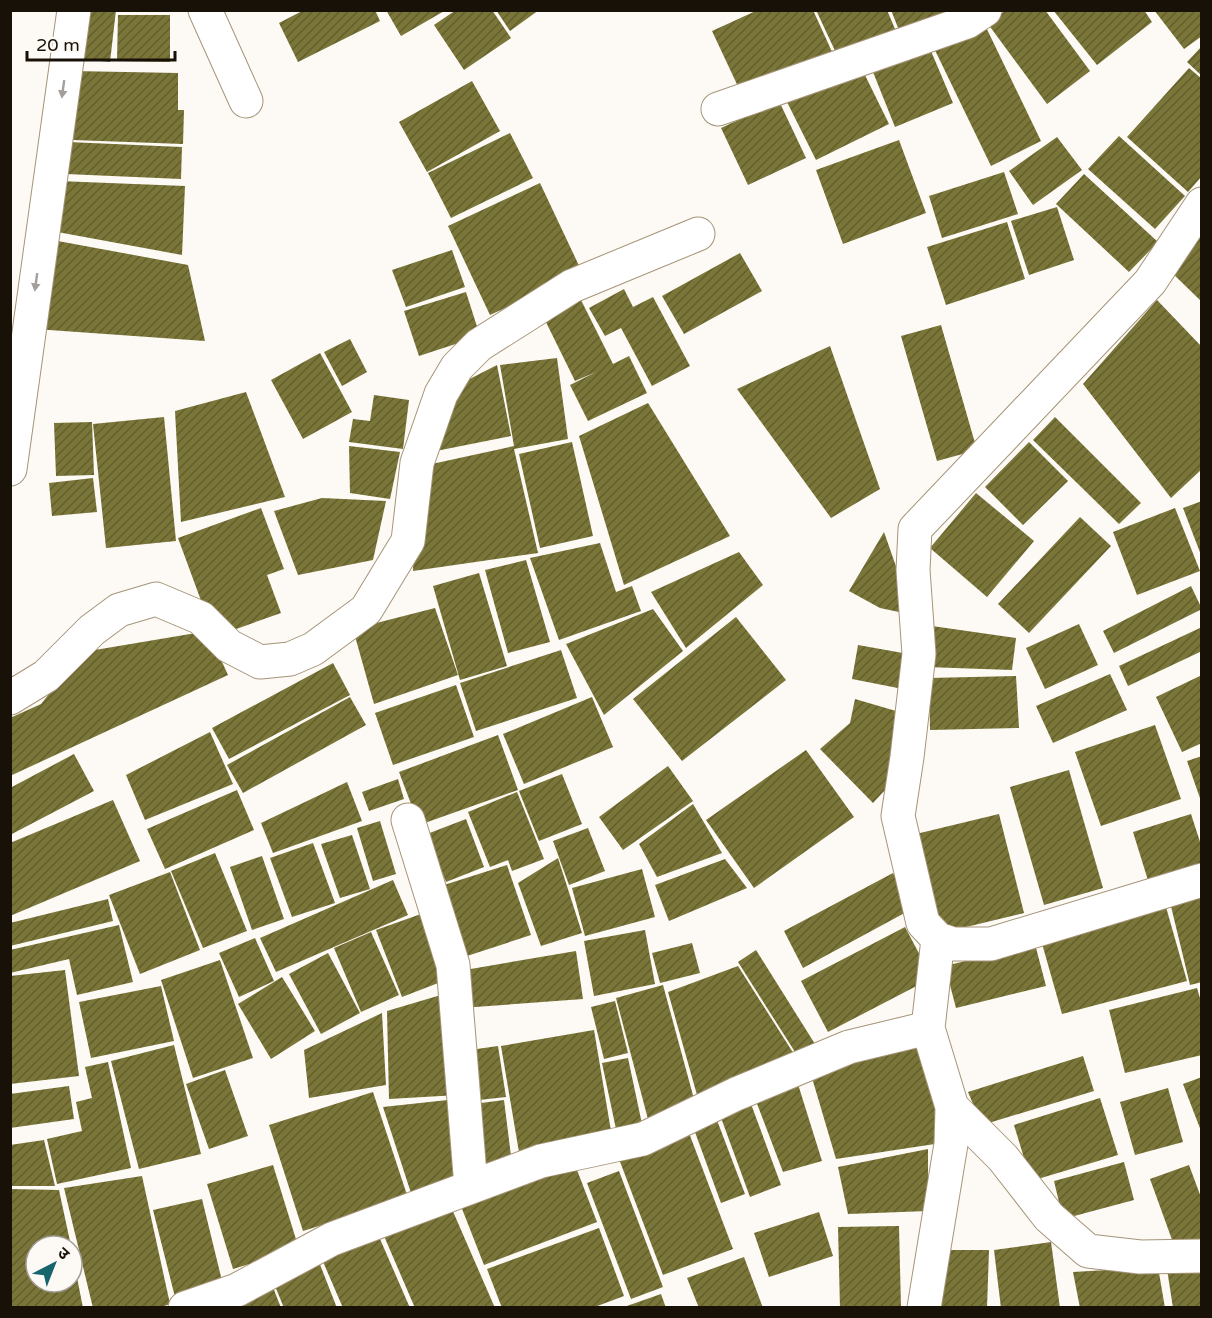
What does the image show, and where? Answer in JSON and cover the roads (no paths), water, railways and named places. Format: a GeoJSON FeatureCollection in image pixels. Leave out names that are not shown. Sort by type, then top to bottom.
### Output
{"type":"FeatureCollection","features":[{"type":"Feature","properties":{"kind":"street"},"geometry":{"type":"LineString","coordinates":[[10,469],[74,10]]}},
{"type":"Feature","properties":{"kind":"street"},"geometry":{"type":"LineString","coordinates":[[205,10],[246,101]]}},
{"type":"Feature","properties":{"kind":"street"},"geometry":{"type":"LineString","coordinates":[[718,109],[968,22],[985,10]]}},
{"type":"Feature","properties":{"kind":"street"},"geometry":{"type":"LineString","coordinates":[[1202,204],[1150,282],[915,530],[913,570],[919,654],[898,816],[923,923],[938,939],[953,944],[992,944],[1202,880]]}},
{"type":"Feature","properties":{"kind":"street"},"geometry":{"type":"LineString","coordinates":[[10,699],[46,676],[92,630],[119,610],[156,599],[201,618],[229,646],[260,662],[290,659],[313,650],[366,610],[408,541],[417,463],[441,394],[457,367],[479,345],[572,286],[698,234]]}},
{"type":"Feature","properties":{"kind":"street"},"geometry":{"type":"LineString","coordinates":[[408,820],[453,964],[471,1187]]}},
{"type":"Feature","properties":{"kind":"street"},"geometry":{"type":"LineString","coordinates":[[924,1308],[951,1144],[952,1107],[928,1028],[938,939]]}},
{"type":"Feature","properties":{"kind":"street"},"geometry":{"type":"LineString","coordinates":[[185,1308],[237,1290],[332,1239],[541,1161],[643,1139],[736,1094],[849,1047],[928,1028]]}},
{"type":"Feature","properties":{"kind":"street"},"geometry":{"type":"LineString","coordinates":[[952,1107],[1003,1158],[1049,1217],[1088,1251],[1140,1257],[1202,1256]]}}]}
